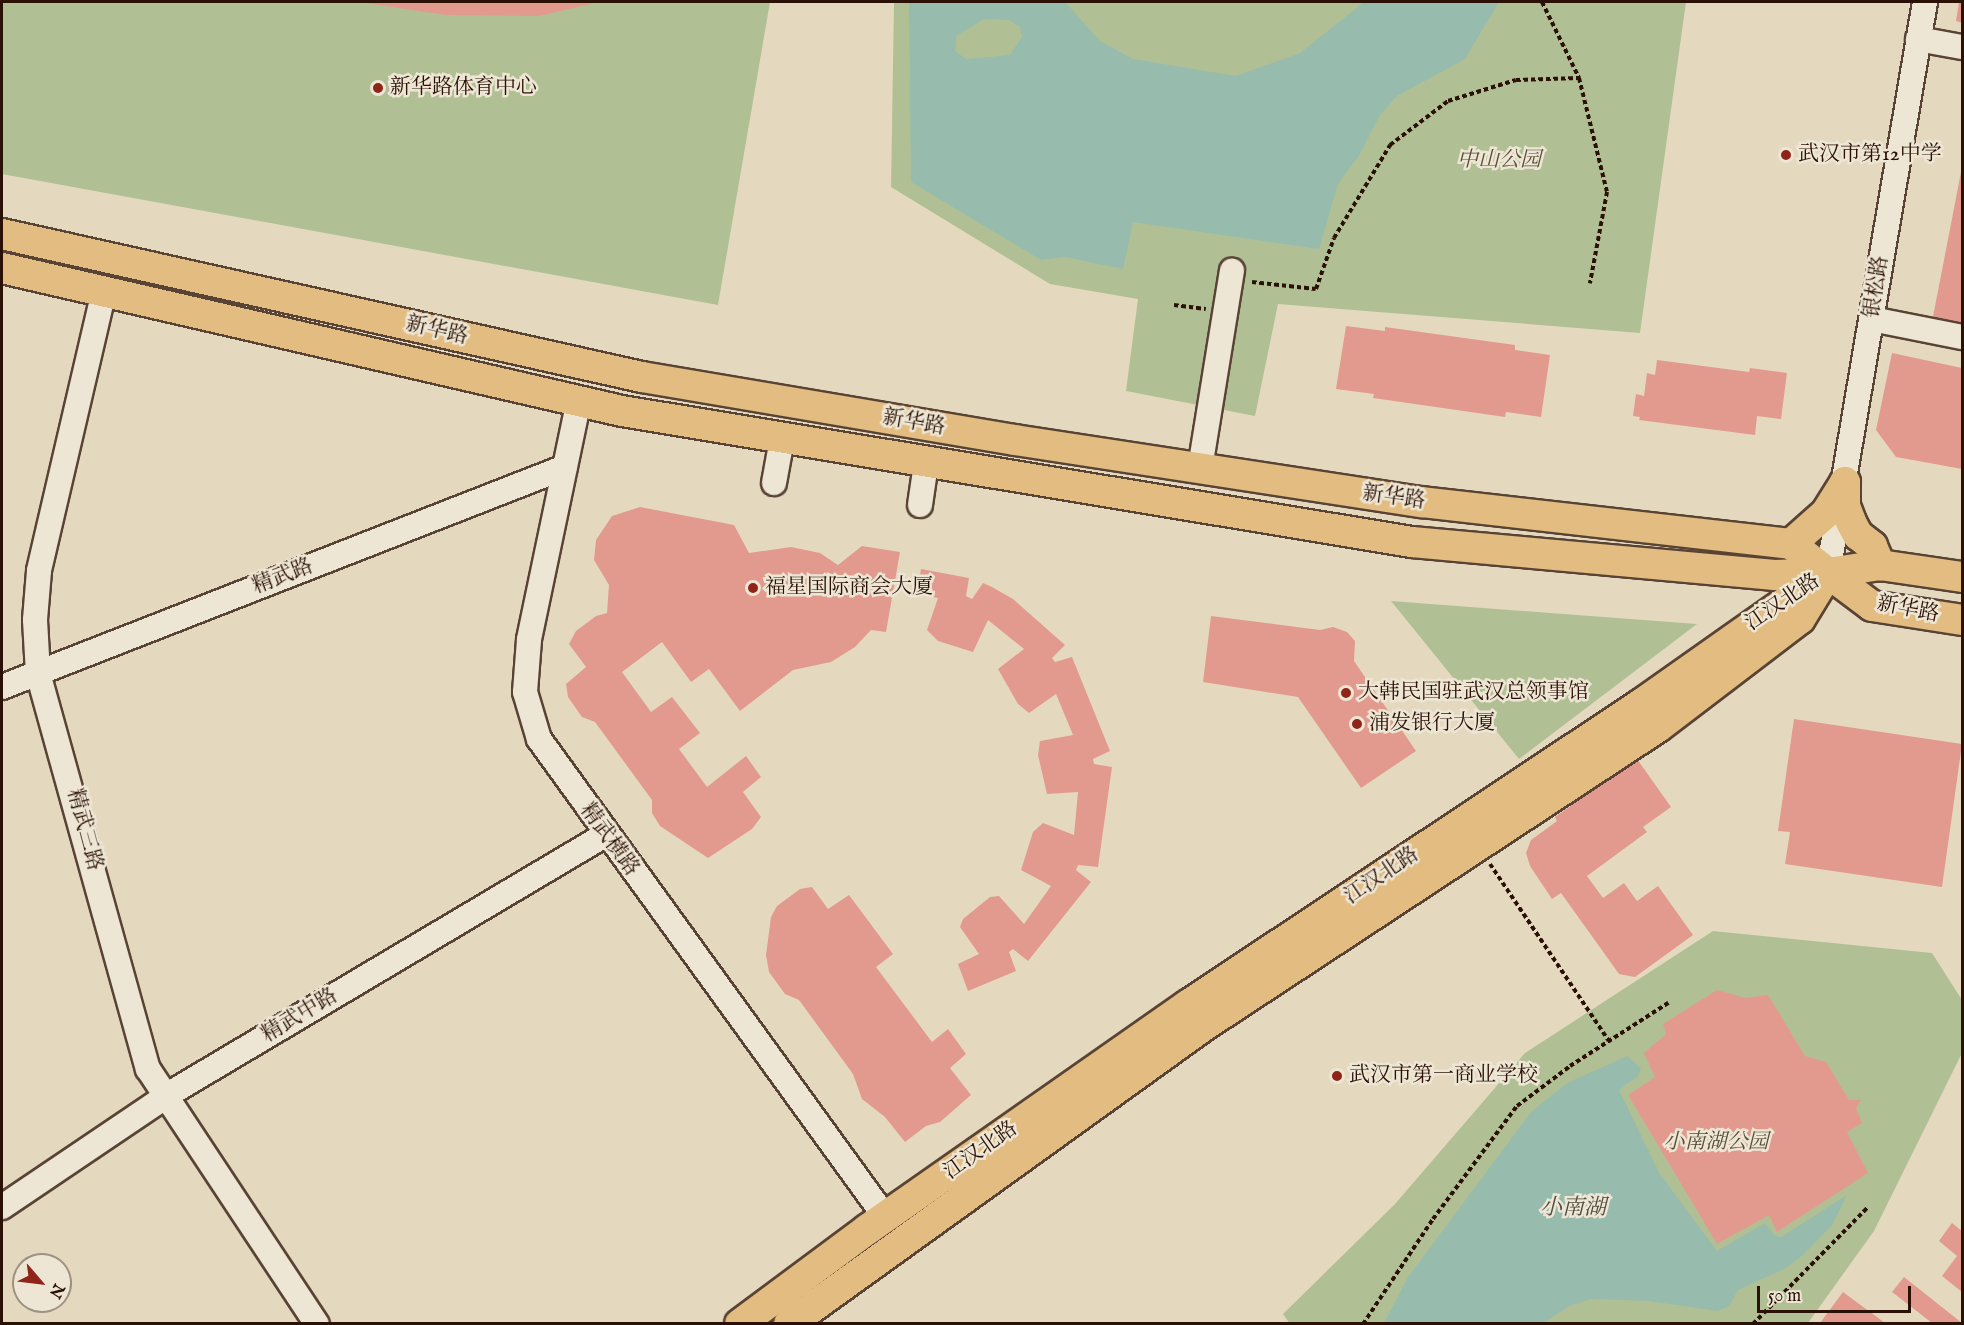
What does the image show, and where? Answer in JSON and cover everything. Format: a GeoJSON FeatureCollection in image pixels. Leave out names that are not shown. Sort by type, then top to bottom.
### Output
{"type":"FeatureCollection","features":[{"type":"Feature","properties":{"kind":"main road","name":"新华路"},"geometry":{"type":"LineString","coordinates":[[2,234],[642,377],[1200,468],[1514,514],[1791,544],[1872,606],[1962,620]]}},
{"type":"Feature","properties":{"kind":"main road","name":"新华路"},"geometry":{"type":"LineString","coordinates":[[2,268],[622,411],[926,464],[1412,542],[1775,575],[1828,573],[1880,565],[1962,577]]}},
{"type":"Feature","properties":{"kind":"main road"},"geometry":{"type":"LineString","coordinates":[[1791,544],[1826,513],[1845,482]]}},
{"type":"Feature","properties":{"kind":"main road"},"geometry":{"type":"LineString","coordinates":[[1845,482],[1845,506],[1851,522],[1858,535],[1872,546],[1880,565]]}},
{"type":"Feature","properties":{"kind":"main road","name":"江汉北路"},"geometry":{"type":"LineString","coordinates":[[789,1323],[1202,1027],[1658,727],[1788,613],[1828,573]]}},
{"type":"Feature","properties":{"kind":"main road"},"geometry":{"type":"LineString","coordinates":[[1775,575],[1788,613],[1838,596],[1872,606]]}},
{"type":"Feature","properties":{"kind":"main road","name":"江汉北路"},"geometry":{"type":"LineString","coordinates":[[741,1323],[1188,1005],[1641,704],[1788,613]]}},
{"type":"Feature","properties":{"kind":"street","name":"银松路"},"geometry":{"type":"LineString","coordinates":[[1828,573],[1924,2]]}},
{"type":"Feature","properties":{"kind":"street"},"geometry":{"type":"LineString","coordinates":[[1918,39],[1962,47]]}},
{"type":"Feature","properties":{"kind":"street"},"geometry":{"type":"LineString","coordinates":[[1200,468],[1232,271]]}},
{"type":"Feature","properties":{"kind":"street","name":"精武三路"},"geometry":{"type":"LineString","coordinates":[[104,291],[39,570],[35,620],[38,673],[148,1069],[165,1098],[317,1323]]}},
{"type":"Feature","properties":{"kind":"street"},"geometry":{"type":"LineString","coordinates":[[1872,319],[1962,337]]}},
{"type":"Feature","properties":{"kind":"street","name":"精武横路"},"geometry":{"type":"LineString","coordinates":[[579,400],[529,640],[525,692],[539,739],[605,835],[886,1218]]}},
{"type":"Feature","properties":{"kind":"street"},"geometry":{"type":"LineString","coordinates":[[774,483],[782,439]]}},
{"type":"Feature","properties":{"kind":"street"},"geometry":{"type":"LineString","coordinates":[[920,505],[926,464]]}},
{"type":"Feature","properties":{"kind":"street","name":"精武路"},"geometry":{"type":"LineString","coordinates":[[2,687],[565,466]]}},
{"type":"Feature","properties":{"kind":"street","name":"精武中路"},"geometry":{"type":"LineString","coordinates":[[2,1207],[165,1098],[605,835]]}},
{"type":"Feature","properties":{"kind":"path"},"geometry":{"type":"LineString","coordinates":[[1542,2],[1579,78],[1607,192],[1590,283]]}},
{"type":"Feature","properties":{"kind":"path"},"geometry":{"type":"LineString","coordinates":[[1250,292],[1252,281],[1316,289],[1334,238],[1390,145],[1448,101],[1516,80],[1579,78]]}},
{"type":"Feature","properties":{"kind":"path"},"geometry":{"type":"LineString","coordinates":[[1478,846],[1609,1041]]}},
{"type":"Feature","properties":{"kind":"path"},"geometry":{"type":"LineString","coordinates":[[1364,1323],[1433,1219],[1516,1106],[1668,1003]]}},
{"type":"Feature","properties":{"kind":"path"},"geometry":{"type":"LineString","coordinates":[[1753,1323],[1868,1207]]}},
{"type":"Feature","properties":{"kind":"green space","name":"新华路体育中心"},"geometry":{"type":"Polygon","coordinates":[[[2,2],[770,2],[718,305],[2,174],[2,2]]]}},
{"type":"Feature","properties":{"kind":"green space","name":"中山公园"},"geometry":{"type":"Polygon","coordinates":[[[894,2],[1686,2],[1640,333],[1278,304],[1255,416],[1126,391],[1138,299],[1050,284],[891,187],[894,2]]]}},
{"type":"Feature","properties":{"kind":"green space"},"geometry":{"type":"Polygon","coordinates":[[[1391,601],[1697,624],[1519,759],[1391,601]]]}},
{"type":"Feature","properties":{"kind":"green space","name":"小南湖公园"},"geometry":{"type":"Polygon","coordinates":[[[1713,931],[1932,953],[1962,1000],[1962,1053],[1874,1231],[1808,1323],[1290,1324],[1283,1314],[1395,1204],[1525,1053],[1713,931]]]}},
{"type":"Feature","properties":{"kind":"water"},"geometry":{"type":"Polygon","coordinates":[[[909,2],[1065,2],[1100,41],[1133,59],[1236,76],[1300,53],[1364,2],[1499,2],[1465,59],[1397,96],[1380,115],[1360,154],[1338,184],[1319,249],[1133,222],[1123,269],[1065,257],[1041,260],[911,182],[909,2]],[[984,19],[956,36],[955,51],[966,59],[1010,55],[1022,37],[1020,27],[1009,20],[984,19]]]}},
{"type":"Feature","properties":{"kind":"water","name":"小南湖"},"geometry":{"type":"Polygon","coordinates":[[[1627,1056],[1641,1068],[1638,1076],[1619,1090],[1660,1174],[1717,1251],[1765,1223],[1775,1236],[1781,1237],[1847,1195],[1832,1225],[1803,1255],[1786,1268],[1738,1290],[1729,1306],[1718,1311],[1648,1301],[1591,1299],[1569,1306],[1544,1323],[1384,1323],[1408,1277],[1531,1112],[1567,1083],[1627,1056]]]}},
{"type":"Feature","properties":{"kind":"building"},"geometry":{"type":"Polygon","coordinates":[[[358,2],[599,2],[539,16],[446,15],[358,2]]]}},
{"type":"Feature","properties":{"kind":"building"},"geometry":{"type":"Polygon","coordinates":[[[1959,2],[1962,2],[1962,23],[1956,21],[1959,2]]]}},
{"type":"Feature","properties":{"kind":"building"},"geometry":{"type":"Polygon","coordinates":[[[1962,172],[1962,330],[1932,322],[1962,172]]]}},
{"type":"Feature","properties":{"kind":"building"},"geometry":{"type":"Polygon","coordinates":[[[1346,326],[1385,331],[1385,327],[1515,345],[1515,350],[1550,355],[1541,417],[1506,412],[1505,417],[1373,398],[1374,394],[1336,389],[1346,326]]]}},
{"type":"Feature","properties":{"kind":"building"},"geometry":{"type":"Polygon","coordinates":[[[1892,353],[1962,368],[1962,469],[1896,457],[1876,430],[1892,353]]]}},
{"type":"Feature","properties":{"kind":"building"},"geometry":{"type":"Polygon","coordinates":[[[1657,360],[1749,372],[1750,368],[1787,373],[1781,419],[1757,416],[1755,435],[1639,420],[1640,417],[1633,416],[1636,394],[1644,396],[1647,373],[1655,375],[1657,360]]]}},
{"type":"Feature","properties":{"kind":"building"},"geometry":{"type":"Polygon","coordinates":[[[640,507],[734,525],[749,553],[791,547],[820,553],[838,565],[862,546],[900,552],[886,632],[871,630],[855,647],[831,662],[793,670],[740,711],[709,669],[691,682],[662,642],[622,672],[651,712],[672,697],[700,733],[679,749],[707,787],[746,756],[761,777],[743,792],[761,817],[752,829],[708,858],[660,826],[652,813],[652,800],[595,722],[582,717],[568,697],[566,684],[586,667],[569,644],[576,631],[596,616],[607,613],[609,585],[594,560],[596,540],[612,516],[640,507]]]}},
{"type":"Feature","properties":{"kind":"building"},"geometry":{"type":"Polygon","coordinates":[[[921,569],[969,578],[966,596],[972,599],[983,583],[992,587],[1013,599],[1065,645],[1052,658],[1055,662],[1072,657],[1110,751],[1093,759],[1094,764],[1112,767],[1098,867],[1078,865],[1076,870],[1091,882],[1028,961],[1013,949],[1009,952],[1016,971],[968,991],[958,964],[979,954],[960,927],[963,919],[990,897],[999,896],[1024,924],[1051,886],[1021,870],[1033,832],[1043,823],[1074,835],[1078,792],[1047,794],[1038,755],[1040,741],[1073,735],[1056,694],[1029,713],[1018,704],[998,669],[1024,649],[988,620],[973,652],[938,641],[927,630],[938,598],[917,594],[921,569]]]}},
{"type":"Feature","properties":{"kind":"building","name":"浦发银行大厦"},"geometry":{"type":"Polygon","coordinates":[[[1211,616],[1320,630],[1333,627],[1347,632],[1355,641],[1354,661],[1416,751],[1361,788],[1298,697],[1203,682],[1211,616]]]}},
{"type":"Feature","properties":{"kind":"building"},"geometry":{"type":"Polygon","coordinates":[[[1794,719],[1962,744],[1942,887],[1785,864],[1790,832],[1778,831],[1794,719]]]}},
{"type":"Feature","properties":{"kind":"building"},"geometry":{"type":"Polygon","coordinates":[[[1637,759],[1671,807],[1643,827],[1647,832],[1587,876],[1603,898],[1624,883],[1637,901],[1658,886],[1693,935],[1635,977],[1619,974],[1561,893],[1552,899],[1530,866],[1526,853],[1531,840],[1557,821],[1555,817],[1637,759]]]}},
{"type":"Feature","properties":{"kind":"building"},"geometry":{"type":"Polygon","coordinates":[[[812,887],[828,909],[849,895],[893,954],[876,967],[932,1042],[948,1029],[966,1054],[950,1068],[971,1095],[940,1122],[926,1126],[905,1142],[885,1117],[862,1099],[853,1074],[799,1000],[785,994],[769,972],[766,955],[771,917],[777,906],[800,889],[812,887]]]}},
{"type":"Feature","properties":{"kind":"building"},"geometry":{"type":"Polygon","coordinates":[[[1717,990],[1746,998],[1768,995],[1805,1056],[1826,1062],[1849,1100],[1861,1100],[1856,1108],[1862,1123],[1847,1132],[1868,1173],[1777,1232],[1769,1215],[1717,1244],[1628,1095],[1655,1077],[1644,1053],[1666,1034],[1663,1024],[1717,990]]]}},
{"type":"Feature","properties":{"kind":"building"},"geometry":{"type":"Polygon","coordinates":[[[1952,1223],[1962,1231],[1962,1292],[1942,1276],[1957,1256],[1939,1241],[1952,1223]]]}},
{"type":"Feature","properties":{"kind":"building"},"geometry":{"type":"Polygon","coordinates":[[[1904,1277],[1962,1323],[1932,1323],[1892,1292],[1904,1277]]]}},
{"type":"Feature","properties":{"kind":"building"},"geometry":{"type":"Polygon","coordinates":[[[1843,1292],[1885,1323],[1820,1323],[1843,1292]]]}},
{"type":"Feature","properties":{"kind":"place","name":"新华路体育中心"},"geometry":{"type":"Point","coordinates":[378,88]}},
{"type":"Feature","properties":{"kind":"place","name":"武汉市第12中学"},"geometry":{"type":"Point","coordinates":[1786,155]}},
{"type":"Feature","properties":{"kind":"place","name":"福星国际商会大厦"},"geometry":{"type":"Point","coordinates":[753,588]}},
{"type":"Feature","properties":{"kind":"place","name":"大韩民国驻武汉总领事馆"},"geometry":{"type":"Point","coordinates":[1346,693]}},
{"type":"Feature","properties":{"kind":"place","name":"浦发银行大厦"},"geometry":{"type":"Point","coordinates":[1357,724]}},
{"type":"Feature","properties":{"kind":"place","name":"武汉市第一商业学校"},"geometry":{"type":"Point","coordinates":[1337,1076]}}]}
